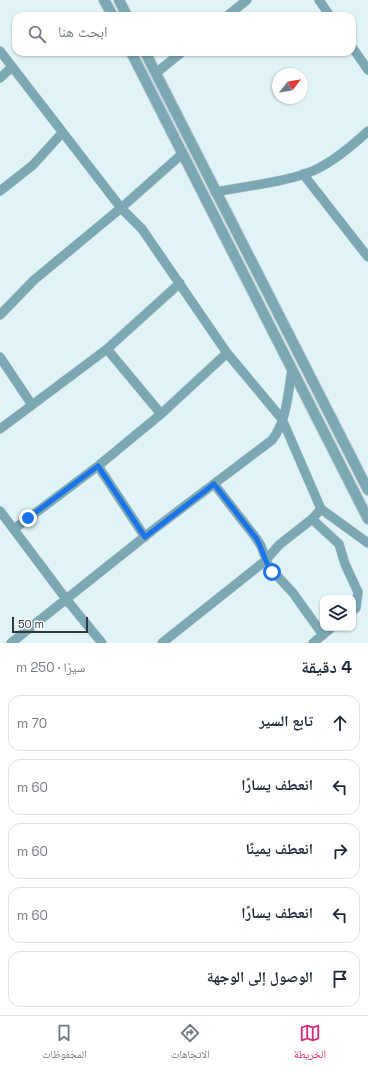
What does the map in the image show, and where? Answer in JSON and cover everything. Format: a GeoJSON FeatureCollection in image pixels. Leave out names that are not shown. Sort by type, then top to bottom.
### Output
{"type":"FeatureCollection","features":[{"type":"Feature","properties":{"kind":"street"},"geometry":{"type":"LineString","coordinates":[[104,0],[111,12]]}},
{"type":"Feature","properties":{"kind":"street"},"geometry":{"type":"LineString","coordinates":[[119,0],[125,12]]}},
{"type":"Feature","properties":{"kind":"street"},"geometry":{"type":"LineString","coordinates":[[232,12],[247,0]]}},
{"type":"Feature","properties":{"kind":"street"},"geometry":{"type":"LineString","coordinates":[[317,1],[327,12]]}},
{"type":"Feature","properties":{"kind":"street"},"geometry":{"type":"LineString","coordinates":[[0,51],[121,208],[142,229],[227,352],[282,419],[292,437],[321,509],[368,543]]}},
{"type":"Feature","properties":{"kind":"street"},"geometry":{"type":"LineString","coordinates":[[356,53],[368,70]]}},
{"type":"Feature","properties":{"kind":"street"},"geometry":{"type":"LineString","coordinates":[[133,56],[368,519]]}},
{"type":"Feature","properties":{"kind":"street"},"geometry":{"type":"LineString","coordinates":[[147,56],[368,490]]}},
{"type":"Feature","properties":{"kind":"street"},"geometry":{"type":"LineString","coordinates":[[156,73],[177,56]]}},
{"type":"Feature","properties":{"kind":"street"},"geometry":{"type":"LineString","coordinates":[[0,78],[12,67]]}},
{"type":"Feature","properties":{"kind":"street"},"geometry":{"type":"LineString","coordinates":[[215,192],[302,174],[316,169],[334,158],[368,131]]}},
{"type":"Feature","properties":{"kind":"street"},"geometry":{"type":"LineString","coordinates":[[0,191],[33,165],[62,133]]}},
{"type":"Feature","properties":{"kind":"street"},"geometry":{"type":"LineString","coordinates":[[0,315],[34,280],[121,208],[182,154]]}},
{"type":"Feature","properties":{"kind":"street"},"geometry":{"type":"LineString","coordinates":[[302,174],[368,257]]}},
{"type":"Feature","properties":{"kind":"street"},"geometry":{"type":"LineString","coordinates":[[225,238],[236,233]]}},
{"type":"Feature","properties":{"kind":"street"},"geometry":{"type":"LineString","coordinates":[[0,429],[107,350],[180,283]]}},
{"type":"Feature","properties":{"kind":"street"},"geometry":{"type":"LineString","coordinates":[[107,350],[161,414]]}},
{"type":"Feature","properties":{"kind":"street"},"geometry":{"type":"LineString","coordinates":[[14,529],[98,466],[161,414],[227,352]]}},
{"type":"Feature","properties":{"kind":"street"},"geometry":{"type":"LineString","coordinates":[[0,357],[32,405]]}},
{"type":"Feature","properties":{"kind":"street"},"geometry":{"type":"LineString","coordinates":[[11,643],[145,537],[272,440],[286,409],[292,369]]}},
{"type":"Feature","properties":{"kind":"street"},"geometry":{"type":"LineString","coordinates":[[98,466],[145,537]]}},
{"type":"Feature","properties":{"kind":"street"},"geometry":{"type":"LineString","coordinates":[[214,484],[256,538],[261,546],[265,561],[272,572],[293,593],[323,635]]}},
{"type":"Feature","properties":{"kind":"street"},"geometry":{"type":"LineString","coordinates":[[162,643],[265,561],[279,545],[312,519],[321,509]]}},
{"type":"Feature","properties":{"kind":"street"},"geometry":{"type":"LineString","coordinates":[[0,511],[66,599],[102,643]]}},
{"type":"Feature","properties":{"kind":"street"},"geometry":{"type":"LineString","coordinates":[[312,519],[339,544],[345,564],[358,592],[356,608]]}},
{"type":"Feature","properties":{"kind":"street"},"geometry":{"type":"LineString","coordinates":[[313,643],[328,631]]}},
{"type":"Feature","properties":{"kind":"route"},"geometry":{"type":"LineString","coordinates":[[28,518],[63,494],[98,466],[145,537],[152,530],[214,484],[256,538],[261,546],[265,561],[272,572]]}}]}
